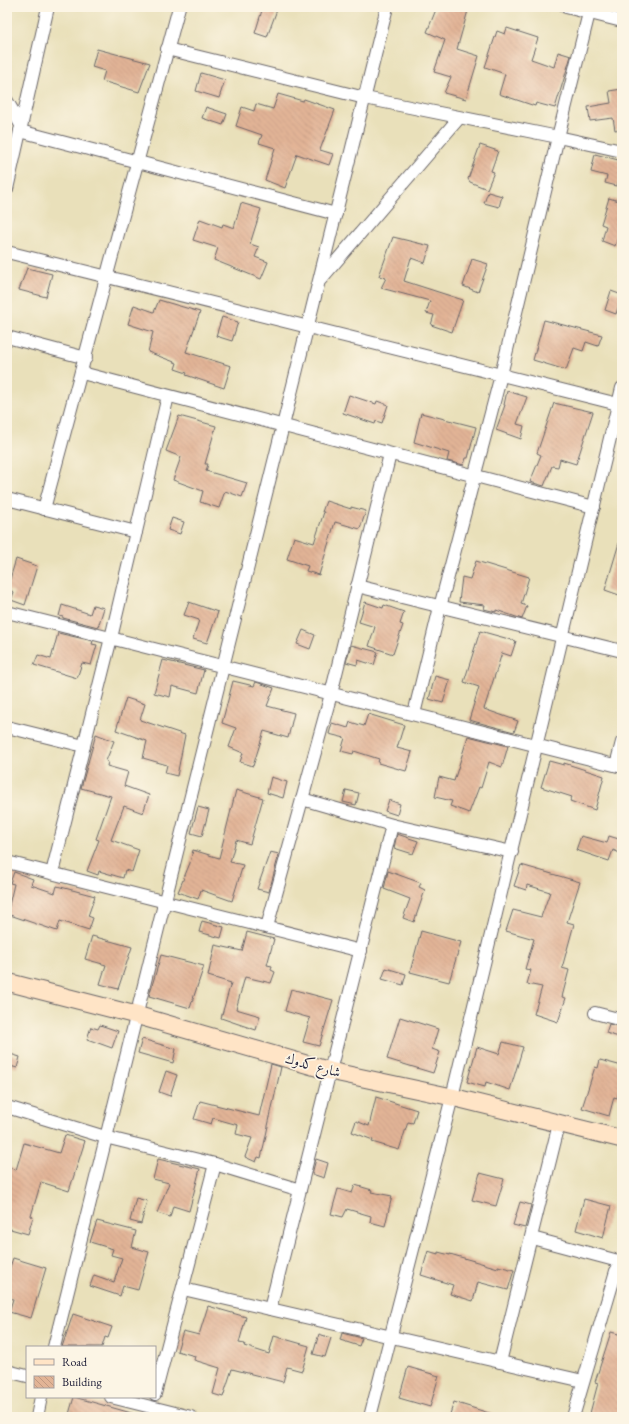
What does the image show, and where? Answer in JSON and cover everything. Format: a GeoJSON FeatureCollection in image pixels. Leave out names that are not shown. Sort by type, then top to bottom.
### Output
{"type":"FeatureCollection","features":[{"type":"Feature","properties":{"kind":"street"},"geometry":{"type":"LineString","coordinates":[[7,189],[48,7]]}},
{"type":"Feature","properties":{"kind":"street"},"geometry":{"type":"LineString","coordinates":[[44,509],[82,373],[106,277],[179,7]]}},
{"type":"Feature","properties":{"kind":"street"},"geometry":{"type":"LineString","coordinates":[[54,1346],[387,7]]}},
{"type":"Feature","properties":{"kind":"street"},"geometry":{"type":"LineString","coordinates":[[566,7],[622,22]]}},
{"type":"Feature","properties":{"kind":"street"},"geometry":{"type":"LineString","coordinates":[[414,714],[440,607],[501,375],[589,13]]}},
{"type":"Feature","properties":{"kind":"street"},"geometry":{"type":"LineString","coordinates":[[167,49],[364,98],[622,151]]}},
{"type":"Feature","properties":{"kind":"street"},"geometry":{"type":"LineString","coordinates":[[7,101],[21,128],[137,162],[336,214]]}},
{"type":"Feature","properties":{"kind":"street"},"geometry":{"type":"LineString","coordinates":[[319,282],[459,118]]}},
{"type":"Feature","properties":{"kind":"street"},"geometry":{"type":"LineString","coordinates":[[7,252],[620,404]]}},
{"type":"Feature","properties":{"kind":"street"},"geometry":{"type":"LineString","coordinates":[[7,337],[86,358]]}},
{"type":"Feature","properties":{"kind":"street"},"geometry":{"type":"LineString","coordinates":[[82,373],[594,507]]}},
{"type":"Feature","properties":{"kind":"street"},"geometry":{"type":"LineString","coordinates":[[370,1417],[452,1097],[512,852],[620,404],[622,388]]}},
{"type":"Feature","properties":{"kind":"street"},"geometry":{"type":"LineString","coordinates":[[52,873],[111,638],[168,396]]}},
{"type":"Feature","properties":{"kind":"street"},"geometry":{"type":"LineString","coordinates":[[267,927],[331,694],[390,454]]}},
{"type":"Feature","properties":{"kind":"street"},"geometry":{"type":"LineString","coordinates":[[7,499],[136,532]]}},
{"type":"Feature","properties":{"kind":"street"},"geometry":{"type":"LineString","coordinates":[[357,586],[622,651]]}},
{"type":"Feature","properties":{"kind":"street"},"geometry":{"type":"LineString","coordinates":[[7,612],[619,766],[622,742]]}},
{"type":"Feature","properties":{"kind":"street"},"geometry":{"type":"LineString","coordinates":[[7,727],[84,746]]}},
{"type":"Feature","properties":{"kind":"street"},"geometry":{"type":"LineString","coordinates":[[302,799],[392,825],[512,852]]}},
{"type":"Feature","properties":{"kind":"street"},"geometry":{"type":"LineString","coordinates":[[270,1309],[392,825]]}},
{"type":"Feature","properties":{"kind":"street"},"geometry":{"type":"LineString","coordinates":[[7,862],[164,900],[361,951]]}},
{"type":"Feature","properties":{"kind":"street","name":"شارع كدوك"},"geometry":{"type":"LineString","coordinates":[[7,982],[136,1015],[330,1071],[452,1097],[622,1139]]}},
{"type":"Feature","properties":{"kind":"street"},"geometry":{"type":"LineString","coordinates":[[595,1013],[622,1020]]}},
{"type":"Feature","properties":{"kind":"street"},"geometry":{"type":"LineString","coordinates":[[7,1107],[105,1137],[215,1164],[300,1190]]}},
{"type":"Feature","properties":{"kind":"street"},"geometry":{"type":"LineString","coordinates":[[500,1362],[532,1238],[559,1124]]}},
{"type":"Feature","properties":{"kind":"street"},"geometry":{"type":"LineString","coordinates":[[156,1390],[215,1164]]}},
{"type":"Feature","properties":{"kind":"street"},"geometry":{"type":"LineString","coordinates":[[532,1238],[622,1262],[616,1271],[574,1417]]}},
{"type":"Feature","properties":{"kind":"street"},"geometry":{"type":"LineString","coordinates":[[183,1289],[584,1381]]}},
{"type":"Feature","properties":{"kind":"street"},"geometry":{"type":"LineString","coordinates":[[7,1371],[26,1376]]}},
{"type":"Feature","properties":{"kind":"street"},"geometry":{"type":"LineString","coordinates":[[37,1417],[42,1398]]}},
{"type":"Feature","properties":{"kind":"street"},"geometry":{"type":"LineString","coordinates":[[115,1398],[191,1417]]}},
{"type":"Feature","properties":{"kind":"building"},"geometry":{"type":"Polygon","coordinates":[[[263,7],[278,7],[267,37],[255,33],[263,7]]]}},
{"type":"Feature","properties":{"kind":"building"},"geometry":{"type":"Polygon","coordinates":[[[437,7],[469,7],[457,49],[479,56],[466,99],[444,93],[451,77],[434,72],[445,40],[427,32],[437,7]]]}},
{"type":"Feature","properties":{"kind":"building"},"geometry":{"type":"Polygon","coordinates":[[[507,28],[538,38],[531,59],[554,67],[558,52],[571,56],[555,108],[536,103],[535,106],[499,94],[505,74],[485,67],[497,31],[505,34],[507,28]]]}},
{"type":"Feature","properties":{"kind":"building"},"geometry":{"type":"Polygon","coordinates":[[[97,49],[150,63],[139,92],[102,81],[105,71],[92,67],[97,49]]]}},
{"type":"Feature","properties":{"kind":"building"},"geometry":{"type":"Polygon","coordinates":[[[201,73],[225,80],[219,98],[196,91],[201,73]]]}},
{"type":"Feature","properties":{"kind":"building"},"geometry":{"type":"Polygon","coordinates":[[[622,89],[622,129],[615,130],[613,118],[590,121],[588,107],[611,103],[609,91],[622,89]]]}},
{"type":"Feature","properties":{"kind":"building"},"geometry":{"type":"Polygon","coordinates":[[[278,94],[303,101],[304,99],[335,110],[320,150],[333,154],[329,165],[297,154],[285,188],[265,180],[275,148],[259,143],[262,135],[236,126],[242,107],[254,111],[256,104],[273,109],[278,94]]]}},
{"type":"Feature","properties":{"kind":"building"},"geometry":{"type":"Polygon","coordinates":[[[206,107],[227,114],[223,125],[202,118],[206,107]]]}},
{"type":"Feature","properties":{"kind":"building"},"geometry":{"type":"Polygon","coordinates":[[[480,145],[498,151],[491,171],[494,172],[487,189],[470,182],[468,179],[480,145]]]}},
{"type":"Feature","properties":{"kind":"building"},"geometry":{"type":"Polygon","coordinates":[[[595,154],[622,161],[622,169],[617,186],[605,183],[607,176],[591,172],[595,154]]]}},
{"type":"Feature","properties":{"kind":"building"},"geometry":{"type":"Polygon","coordinates":[[[488,192],[502,196],[499,207],[484,203],[488,192]]]}},
{"type":"Feature","properties":{"kind":"building"},"geometry":{"type":"Polygon","coordinates":[[[609,198],[622,202],[622,238],[618,237],[615,246],[602,241],[606,226],[601,224],[609,198]]]}},
{"type":"Feature","properties":{"kind":"building"},"geometry":{"type":"Polygon","coordinates":[[[241,203],[261,209],[250,244],[259,247],[255,257],[268,262],[261,279],[214,260],[218,248],[193,240],[200,219],[222,227],[223,224],[234,228],[241,203]]]}},
{"type":"Feature","properties":{"kind":"building"},"geometry":{"type":"Polygon","coordinates":[[[393,237],[430,246],[425,263],[411,258],[404,281],[463,300],[452,332],[431,325],[434,315],[426,313],[430,301],[381,288],[386,278],[379,276],[393,237]]]}},
{"type":"Feature","properties":{"kind":"building"},"geometry":{"type":"Polygon","coordinates":[[[472,259],[488,264],[478,292],[463,286],[472,259]]]}},
{"type":"Feature","properties":{"kind":"building"},"geometry":{"type":"Polygon","coordinates":[[[27,268],[52,274],[46,297],[19,290],[27,268]]]}},
{"type":"Feature","properties":{"kind":"building"},"geometry":{"type":"Polygon","coordinates":[[[611,291],[622,295],[616,314],[605,310],[611,291]]]}},
{"type":"Feature","properties":{"kind":"building"},"geometry":{"type":"Polygon","coordinates":[[[159,300],[200,312],[186,352],[231,366],[224,388],[186,375],[187,373],[175,369],[177,363],[148,352],[153,332],[128,324],[134,305],[154,312],[159,300]]]}},
{"type":"Feature","properties":{"kind":"building"},"geometry":{"type":"Polygon","coordinates":[[[222,317],[238,322],[232,341],[216,336],[222,317]]]}},
{"type":"Feature","properties":{"kind":"building"},"geometry":{"type":"Polygon","coordinates":[[[544,320],[602,335],[598,346],[586,342],[583,351],[574,348],[566,370],[533,360],[544,320]]]}},
{"type":"Feature","properties":{"kind":"building"},"geometry":{"type":"Polygon","coordinates":[[[507,391],[527,397],[517,424],[524,426],[521,439],[496,430],[505,405],[507,391]]]}},
{"type":"Feature","properties":{"kind":"building"},"geometry":{"type":"Polygon","coordinates":[[[349,395],[376,404],[377,401],[388,405],[382,423],[376,421],[375,424],[343,413],[349,395]]]}},
{"type":"Feature","properties":{"kind":"building"},"geometry":{"type":"Polygon","coordinates":[[[554,403],[593,412],[576,464],[560,459],[558,467],[552,466],[544,486],[530,482],[541,455],[537,453],[554,403]]]}},
{"type":"Feature","properties":{"kind":"building"},"geometry":{"type":"Polygon","coordinates":[[[421,413],[476,427],[468,458],[466,458],[464,465],[447,461],[449,453],[414,442],[421,413]]]}},
{"type":"Feature","properties":{"kind":"building"},"geometry":{"type":"Polygon","coordinates":[[[179,416],[216,426],[205,464],[208,464],[206,471],[247,483],[242,497],[225,491],[219,508],[200,502],[203,491],[173,480],[181,457],[166,451],[179,416]]]}},
{"type":"Feature","properties":{"kind":"building"},"geometry":{"type":"Polygon","coordinates":[[[326,501],[351,509],[351,507],[366,511],[360,529],[335,522],[319,575],[306,571],[308,566],[287,559],[294,537],[314,543],[326,501]]]}},
{"type":"Feature","properties":{"kind":"building"},"geometry":{"type":"Polygon","coordinates":[[[172,518],[184,522],[180,534],[168,530],[172,518]]]}},
{"type":"Feature","properties":{"kind":"building"},"geometry":{"type":"Polygon","coordinates":[[[619,543],[622,543],[622,596],[605,590],[619,543]]]}},
{"type":"Feature","properties":{"kind":"building"},"geometry":{"type":"Polygon","coordinates":[[[16,559],[37,566],[25,605],[11,600],[14,592],[7,589],[16,559]]]}},
{"type":"Feature","properties":{"kind":"building"},"geometry":{"type":"Polygon","coordinates":[[[476,561],[529,577],[521,604],[527,606],[522,619],[496,610],[496,612],[484,609],[485,605],[459,602],[462,577],[470,579],[476,561]]]}},
{"type":"Feature","properties":{"kind":"building"},"geometry":{"type":"Polygon","coordinates":[[[189,602],[218,612],[207,643],[193,639],[199,620],[184,615],[189,602]]]}},
{"type":"Feature","properties":{"kind":"building"},"geometry":{"type":"Polygon","coordinates":[[[365,602],[383,608],[384,605],[404,612],[400,624],[403,625],[393,654],[369,646],[375,627],[359,622],[365,602]]]}},
{"type":"Feature","properties":{"kind":"building"},"geometry":{"type":"Polygon","coordinates":[[[62,605],[90,614],[93,605],[104,608],[98,627],[59,616],[62,605]]]}},
{"type":"Feature","properties":{"kind":"building"},"geometry":{"type":"Polygon","coordinates":[[[303,630],[315,635],[310,649],[297,644],[303,630]]]}},
{"type":"Feature","properties":{"kind":"building"},"geometry":{"type":"Polygon","coordinates":[[[480,631],[516,641],[511,656],[502,653],[484,709],[518,721],[514,732],[469,720],[479,687],[464,682],[480,631]]]}},
{"type":"Feature","properties":{"kind":"building"},"geometry":{"type":"Polygon","coordinates":[[[58,633],[93,641],[92,644],[97,645],[91,665],[82,663],[77,678],[34,665],[38,655],[51,659],[58,633]]]}},
{"type":"Feature","properties":{"kind":"building"},"geometry":{"type":"Polygon","coordinates":[[[351,645],[378,652],[374,665],[358,660],[357,665],[346,662],[351,645]]]}},
{"type":"Feature","properties":{"kind":"building"},"geometry":{"type":"Polygon","coordinates":[[[163,660],[204,670],[198,693],[172,686],[170,697],[154,693],[163,660]]]}},
{"type":"Feature","properties":{"kind":"building"},"geometry":{"type":"Polygon","coordinates":[[[435,676],[450,680],[443,703],[429,699],[435,676]]]}},
{"type":"Feature","properties":{"kind":"building"},"geometry":{"type":"Polygon","coordinates":[[[233,681],[254,686],[256,682],[274,688],[267,706],[294,713],[288,738],[264,731],[253,766],[240,762],[243,753],[229,747],[236,728],[222,723],[233,681]]]}},
{"type":"Feature","properties":{"kind":"building"},"geometry":{"type":"Polygon","coordinates":[[[126,698],[145,704],[140,720],[185,735],[177,776],[165,773],[167,765],[143,758],[147,741],[116,730],[126,698]]]}},
{"type":"Feature","properties":{"kind":"building"},"geometry":{"type":"Polygon","coordinates":[[[368,714],[404,725],[397,748],[412,752],[406,771],[378,763],[379,759],[354,751],[353,754],[341,751],[345,738],[329,734],[332,723],[348,728],[350,722],[364,726],[368,714]]]}},
{"type":"Feature","properties":{"kind":"building"},"geometry":{"type":"Polygon","coordinates":[[[96,734],[114,741],[106,761],[108,762],[107,766],[128,772],[124,786],[149,795],[143,813],[124,806],[111,840],[139,850],[132,872],[125,870],[123,878],[99,871],[98,875],[87,871],[99,840],[96,839],[111,796],[81,788],[96,734]]]}},
{"type":"Feature","properties":{"kind":"building"},"geometry":{"type":"Polygon","coordinates":[[[468,736],[508,746],[502,767],[489,762],[481,788],[479,787],[469,813],[450,806],[452,801],[435,797],[439,777],[454,781],[468,736]]]}},
{"type":"Feature","properties":{"kind":"building"},"geometry":{"type":"Polygon","coordinates":[[[549,761],[564,765],[564,763],[604,776],[595,810],[570,801],[572,797],[541,787],[549,761]]]}},
{"type":"Feature","properties":{"kind":"building"},"geometry":{"type":"Polygon","coordinates":[[[271,777],[287,782],[283,798],[267,793],[271,777]]]}},
{"type":"Feature","properties":{"kind":"building"},"geometry":{"type":"Polygon","coordinates":[[[236,790],[263,798],[250,844],[236,840],[230,862],[243,865],[232,901],[201,890],[198,899],[178,892],[190,863],[193,850],[219,858],[236,790]]]}},
{"type":"Feature","properties":{"kind":"building"},"geometry":{"type":"Polygon","coordinates":[[[346,790],[359,793],[356,805],[343,802],[346,790]]]}},
{"type":"Feature","properties":{"kind":"building"},"geometry":{"type":"Polygon","coordinates":[[[389,800],[400,804],[397,815],[385,811],[389,800]]]}},
{"type":"Feature","properties":{"kind":"building"},"geometry":{"type":"Polygon","coordinates":[[[198,807],[209,810],[202,836],[191,833],[198,807]]]}},
{"type":"Feature","properties":{"kind":"building"},"geometry":{"type":"Polygon","coordinates":[[[397,834],[418,841],[413,854],[394,848],[397,834]]]}},
{"type":"Feature","properties":{"kind":"building"},"geometry":{"type":"Polygon","coordinates":[[[581,836],[607,843],[609,836],[622,840],[622,854],[613,850],[609,861],[576,850],[581,836]]]}},
{"type":"Feature","properties":{"kind":"building"},"geometry":{"type":"Polygon","coordinates":[[[270,852],[279,854],[269,892],[257,889],[270,852]]]}},
{"type":"Feature","properties":{"kind":"building"},"geometry":{"type":"Polygon","coordinates":[[[521,865],[580,882],[567,922],[574,924],[562,968],[569,970],[562,997],[566,998],[558,1022],[534,1014],[542,987],[527,984],[531,970],[525,969],[534,939],[506,931],[513,910],[541,917],[550,892],[527,885],[526,890],[514,886],[521,865]]]}},
{"type":"Feature","properties":{"kind":"building"},"geometry":{"type":"Polygon","coordinates":[[[388,871],[421,883],[419,887],[425,890],[414,922],[403,918],[410,899],[384,889],[388,871]]]}},
{"type":"Feature","properties":{"kind":"building"},"geometry":{"type":"Polygon","coordinates":[[[14,872],[33,879],[31,885],[55,893],[57,886],[95,896],[88,916],[93,918],[89,930],[60,921],[57,931],[7,914],[14,884],[10,883],[14,872]]]}},
{"type":"Feature","properties":{"kind":"building"},"geometry":{"type":"Polygon","coordinates":[[[202,921],[224,927],[221,938],[199,932],[202,921]]]}},
{"type":"Feature","properties":{"kind":"building"},"geometry":{"type":"Polygon","coordinates":[[[421,931],[461,942],[449,982],[410,972],[421,931]]]}},
{"type":"Feature","properties":{"kind":"building"},"geometry":{"type":"Polygon","coordinates":[[[247,932],[274,939],[267,965],[272,966],[271,970],[275,972],[271,983],[245,977],[236,1009],[260,1016],[256,1030],[221,1018],[231,983],[208,976],[215,945],[242,951],[247,932]]]}},
{"type":"Feature","properties":{"kind":"building"},"geometry":{"type":"Polygon","coordinates":[[[92,936],[132,947],[118,989],[100,984],[106,965],[85,959],[92,936]]]}},
{"type":"Feature","properties":{"kind":"building"},"geometry":{"type":"Polygon","coordinates":[[[161,955],[204,966],[190,1008],[149,996],[161,955]]]}},
{"type":"Feature","properties":{"kind":"building"},"geometry":{"type":"Polygon","coordinates":[[[386,968],[406,974],[403,985],[382,979],[386,968]]]}},
{"type":"Feature","properties":{"kind":"building"},"geometry":{"type":"Polygon","coordinates":[[[291,989],[333,1000],[319,1046],[303,1042],[310,1018],[285,1011],[291,989]]]}},
{"type":"Feature","properties":{"kind":"building"},"geometry":{"type":"Polygon","coordinates":[[[400,1017],[438,1029],[432,1049],[440,1052],[433,1073],[387,1059],[400,1017]]]}},
{"type":"Feature","properties":{"kind":"building"},"geometry":{"type":"Polygon","coordinates":[[[609,1024],[622,1027],[622,1038],[606,1033],[609,1024]]]}},
{"type":"Feature","properties":{"kind":"building"},"geometry":{"type":"Polygon","coordinates":[[[100,1025],[118,1031],[112,1048],[87,1039],[91,1027],[98,1029],[100,1025]]]}},
{"type":"Feature","properties":{"kind":"building"},"geometry":{"type":"Polygon","coordinates":[[[142,1039],[176,1049],[173,1063],[138,1053],[142,1039]]]}},
{"type":"Feature","properties":{"kind":"building"},"geometry":{"type":"Polygon","coordinates":[[[503,1042],[523,1047],[510,1090],[486,1082],[485,1087],[467,1082],[477,1047],[499,1054],[503,1042]]]}},
{"type":"Feature","properties":{"kind":"building"},"geometry":{"type":"Polygon","coordinates":[[[7,1053],[20,1057],[17,1068],[7,1065],[7,1053]]]}},
{"type":"Feature","properties":{"kind":"building"},"geometry":{"type":"Polygon","coordinates":[[[600,1060],[622,1066],[622,1083],[617,1098],[614,1097],[609,1116],[582,1108],[595,1067],[598,1068],[600,1060]]]}},
{"type":"Feature","properties":{"kind":"building"},"geometry":{"type":"Polygon","coordinates":[[[271,1064],[281,1067],[261,1158],[258,1157],[256,1162],[245,1157],[252,1138],[236,1134],[238,1125],[213,1118],[211,1124],[194,1119],[200,1101],[259,1116],[271,1064]]]}},
{"type":"Feature","properties":{"kind":"building"},"geometry":{"type":"Polygon","coordinates":[[[166,1071],[177,1075],[170,1096],[159,1092],[166,1071]]]}},
{"type":"Feature","properties":{"kind":"building"},"geometry":{"type":"Polygon","coordinates":[[[376,1097],[417,1110],[413,1123],[408,1122],[399,1150],[372,1142],[373,1140],[352,1132],[356,1121],[369,1126],[376,1097]]]}},
{"type":"Feature","properties":{"kind":"building"},"geometry":{"type":"Polygon","coordinates":[[[65,1135],[85,1141],[69,1191],[41,1182],[31,1216],[33,1217],[28,1234],[7,1228],[7,1166],[16,1170],[24,1143],[59,1153],[65,1135]]]}},
{"type":"Feature","properties":{"kind":"building"},"geometry":{"type":"Polygon","coordinates":[[[158,1159],[200,1169],[189,1211],[173,1206],[170,1217],[157,1213],[169,1183],[153,1179],[158,1159]]]}},
{"type":"Feature","properties":{"kind":"building"},"geometry":{"type":"Polygon","coordinates":[[[316,1159],[328,1163],[324,1178],[312,1174],[316,1159]]]}},
{"type":"Feature","properties":{"kind":"building"},"geometry":{"type":"Polygon","coordinates":[[[480,1173],[504,1179],[496,1206],[472,1200],[480,1173]]]}},
{"type":"Feature","properties":{"kind":"building"},"geometry":{"type":"Polygon","coordinates":[[[355,1185],[372,1190],[371,1192],[392,1196],[385,1226],[370,1222],[371,1216],[347,1209],[343,1217],[331,1214],[338,1189],[352,1193],[355,1185]]]}},
{"type":"Feature","properties":{"kind":"building"},"geometry":{"type":"Polygon","coordinates":[[[136,1198],[147,1201],[141,1224],[130,1221],[136,1198]]]}},
{"type":"Feature","properties":{"kind":"building"},"geometry":{"type":"Polygon","coordinates":[[[584,1199],[611,1206],[603,1238],[576,1230],[584,1199]]]}},
{"type":"Feature","properties":{"kind":"building"},"geometry":{"type":"Polygon","coordinates":[[[520,1202],[531,1205],[525,1228],[513,1225],[520,1202]]]}},
{"type":"Feature","properties":{"kind":"building"},"geometry":{"type":"Polygon","coordinates":[[[97,1221],[136,1231],[132,1247],[149,1252],[138,1290],[123,1286],[120,1296],[90,1286],[94,1275],[114,1282],[122,1258],[111,1255],[113,1249],[90,1242],[97,1221]]]}},
{"type":"Feature","properties":{"kind":"building"},"geometry":{"type":"Polygon","coordinates":[[[428,1251],[438,1254],[438,1252],[450,1254],[498,1268],[498,1266],[514,1270],[508,1290],[478,1282],[473,1301],[450,1294],[453,1285],[421,1275],[428,1251]]]}},
{"type":"Feature","properties":{"kind":"building"},"geometry":{"type":"Polygon","coordinates":[[[13,1258],[46,1268],[31,1318],[9,1312],[13,1299],[8,1298],[10,1290],[7,1289],[7,1276],[13,1258]]]}},
{"type":"Feature","properties":{"kind":"building"},"geometry":{"type":"Polygon","coordinates":[[[208,1306],[246,1317],[239,1343],[245,1344],[244,1346],[269,1354],[274,1336],[309,1346],[302,1371],[287,1367],[283,1382],[232,1369],[223,1397],[213,1394],[220,1368],[194,1360],[195,1356],[177,1351],[183,1331],[199,1335],[208,1306]]]}},
{"type":"Feature","properties":{"kind":"building"},"geometry":{"type":"Polygon","coordinates":[[[73,1314],[112,1327],[108,1338],[105,1337],[102,1346],[62,1346],[73,1314]]]}},
{"type":"Feature","properties":{"kind":"building"},"geometry":{"type":"Polygon","coordinates":[[[611,1332],[622,1335],[622,1417],[589,1417],[598,1383],[595,1382],[611,1332]]]}},
{"type":"Feature","properties":{"kind":"building"},"geometry":{"type":"Polygon","coordinates":[[[342,1333],[362,1338],[359,1346],[340,1340],[342,1333]]]}},
{"type":"Feature","properties":{"kind":"building"},"geometry":{"type":"Polygon","coordinates":[[[319,1334],[331,1338],[325,1357],[313,1354],[319,1334]]]}},
{"type":"Feature","properties":{"kind":"building"},"geometry":{"type":"Polygon","coordinates":[[[408,1367],[439,1376],[430,1407],[399,1398],[408,1367]]]}},
{"type":"Feature","properties":{"kind":"building"},"geometry":{"type":"Polygon","coordinates":[[[74,1398],[78,1398],[135,1414],[134,1417],[78,1417],[69,1414],[74,1398]]]}},
{"type":"Feature","properties":{"kind":"building"},"geometry":{"type":"Polygon","coordinates":[[[454,1402],[492,1414],[492,1417],[449,1417],[454,1402]]]}}]}
